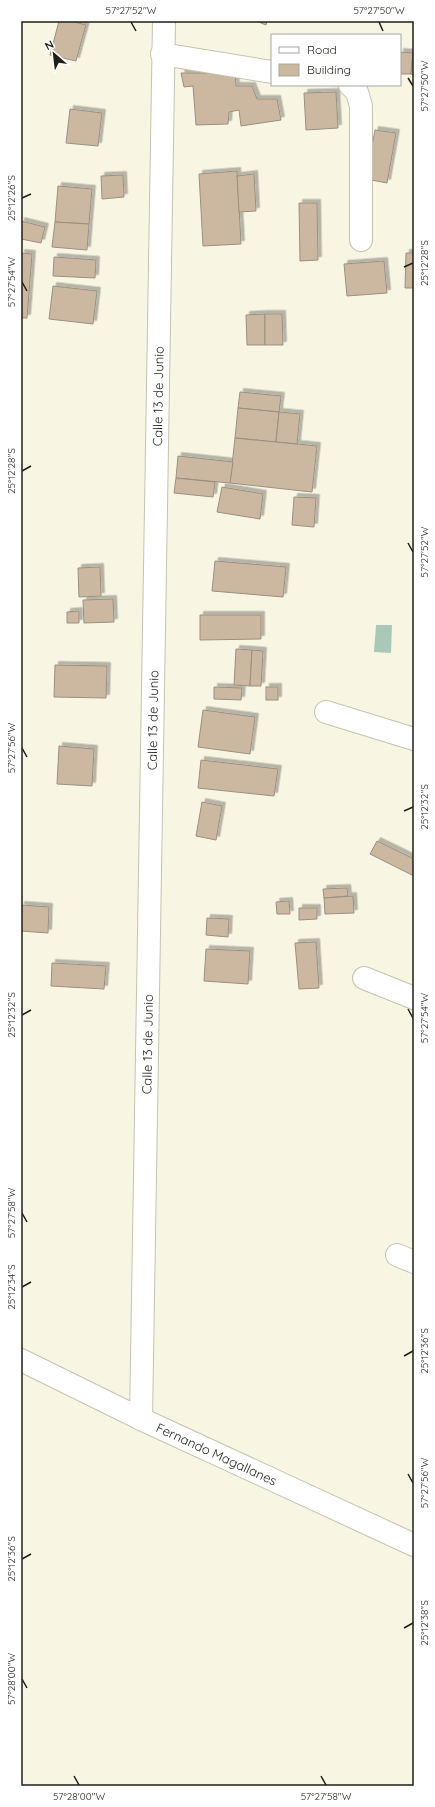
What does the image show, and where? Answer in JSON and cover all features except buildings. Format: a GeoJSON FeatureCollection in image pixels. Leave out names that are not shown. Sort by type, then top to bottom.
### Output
{"type":"FeatureCollection","features":[{"type":"Feature","properties":{"kind":"street","name":"Calle 13 de Junio"},"geometry":{"type":"LineString","coordinates":[[141,1419],[162,54],[164,21]]}},
{"type":"Feature","properties":{"kind":"street"},"geometry":{"type":"LineString","coordinates":[[162,54],[271,72]]}},
{"type":"Feature","properties":{"kind":"street"},"geometry":{"type":"LineString","coordinates":[[351,86],[357,92],[361,106],[361,240]]}},
{"type":"Feature","properties":{"kind":"street"},"geometry":{"type":"LineString","coordinates":[[326,712],[414,739]]}},
{"type":"Feature","properties":{"kind":"street"},"geometry":{"type":"LineString","coordinates":[[364,978],[414,998]]}},
{"type":"Feature","properties":{"kind":"street","name":"Fernando Magallanes"},"geometry":{"type":"LineString","coordinates":[[21,1360],[141,1419],[414,1545]]}},
{"type":"Feature","properties":{"kind":"shaded area"},"geometry":{"type":"Polygon","coordinates":[[[376,625],[392,625],[391,653],[374,652],[376,625]]]}}]}
